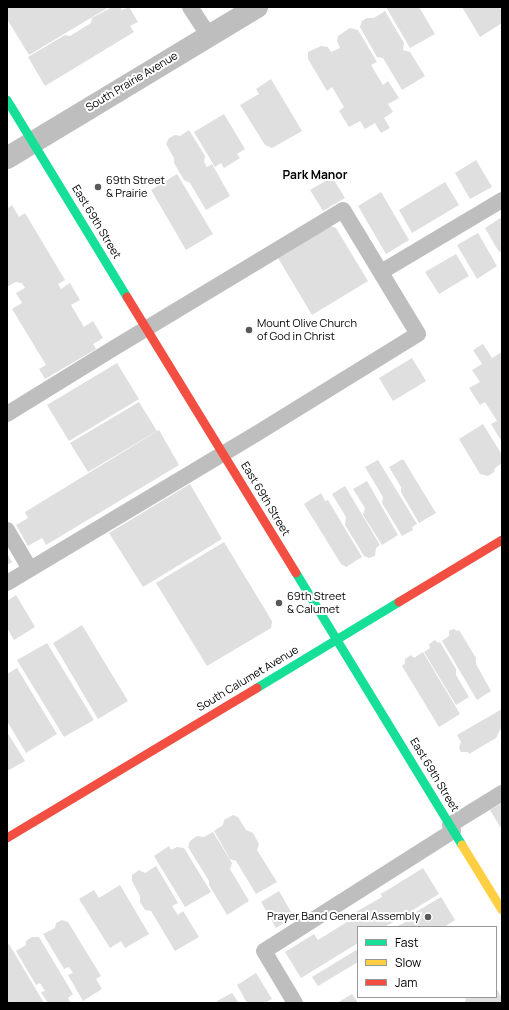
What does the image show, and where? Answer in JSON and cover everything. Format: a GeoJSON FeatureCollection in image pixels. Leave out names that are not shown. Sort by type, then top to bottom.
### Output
{"type":"FeatureCollection","features":[{"type":"Feature","properties":{"kind":"street","name":"South Prairie Avenue"},"geometry":{"type":"LineString","coordinates":[[7,158],[258,7]]}},
{"type":"Feature","properties":{"kind":"street","name":"East 69th Street"},"geometry":{"type":"LineString","coordinates":[[7,100],[502,910]]}},
{"type":"Feature","properties":{"kind":"street","name":"South Calumet Avenue"},"geometry":{"type":"LineString","coordinates":[[7,838],[502,540]]}},
{"type":"Feature","properties":{"kind":"lane"},"geometry":{"type":"LineString","coordinates":[[190,7],[209,36]]}},
{"type":"Feature","properties":{"kind":"lane"},"geometry":{"type":"LineString","coordinates":[[381,272],[502,200]]}},
{"type":"Feature","properties":{"kind":"lane"},"geometry":{"type":"LineString","coordinates":[[7,414],[146,328],[343,210],[418,334],[7,583]]}},
{"type":"Feature","properties":{"kind":"lane"},"geometry":{"type":"LineString","coordinates":[[7,530],[30,569]]}},
{"type":"Feature","properties":{"kind":"lane"},"geometry":{"type":"LineString","coordinates":[[295,1003],[264,951],[452,828],[502,793]]}},
{"type":"Feature","properties":{"kind":"building"},"geometry":{"type":"Polygon","coordinates":[[[7,7],[109,7],[29,55],[7,19],[7,7]]]}},
{"type":"Feature","properties":{"kind":"building"},"geometry":{"type":"Polygon","coordinates":[[[112,7],[120,7],[122,10],[129,7],[138,22],[130,26],[134,32],[45,86],[28,57],[65,35],[70,36],[91,23],[92,18],[112,7]]]}},
{"type":"Feature","properties":{"kind":"building"},"geometry":{"type":"Polygon","coordinates":[[[386,7],[419,7],[435,34],[410,48],[386,7]]]}},
{"type":"Feature","properties":{"kind":"building"},"geometry":{"type":"Polygon","coordinates":[[[462,7],[499,7],[502,11],[502,23],[480,37],[462,7]]]}},
{"type":"Feature","properties":{"kind":"building"},"geometry":{"type":"Polygon","coordinates":[[[385,11],[404,43],[403,50],[410,52],[425,76],[402,90],[383,58],[377,57],[360,27],[362,21],[367,18],[374,18],[385,11]]]}},
{"type":"Feature","properties":{"kind":"building"},"geometry":{"type":"Polygon","coordinates":[[[350,28],[358,30],[377,62],[371,65],[383,85],[388,81],[399,98],[388,104],[393,112],[384,118],[390,128],[381,133],[375,123],[365,129],[360,121],[349,127],[339,111],[344,107],[332,87],[327,91],[308,59],[308,52],[321,46],[328,47],[331,52],[340,48],[337,41],[338,36],[350,28]]]}},
{"type":"Feature","properties":{"kind":"building"},"geometry":{"type":"Polygon","coordinates":[[[271,79],[302,131],[272,148],[265,145],[240,105],[259,94],[256,89],[271,79]]]}},
{"type":"Feature","properties":{"kind":"building"},"geometry":{"type":"Polygon","coordinates":[[[224,114],[245,149],[237,154],[240,158],[224,168],[221,163],[215,167],[194,132],[224,114]]]}},
{"type":"Feature","properties":{"kind":"building"},"geometry":{"type":"Polygon","coordinates":[[[189,130],[205,156],[204,162],[207,167],[212,164],[230,196],[206,210],[190,183],[184,180],[174,163],[174,158],[166,144],[169,138],[175,135],[180,136],[189,130]]]}},
{"type":"Feature","properties":{"kind":"building"},"geometry":{"type":"Polygon","coordinates":[[[476,160],[492,187],[470,199],[455,173],[476,160]]]}},
{"type":"Feature","properties":{"kind":"building"},"geometry":{"type":"Polygon","coordinates":[[[177,174],[213,234],[186,250],[151,190],[177,174]]]}},
{"type":"Feature","properties":{"kind":"building"},"geometry":{"type":"Polygon","coordinates":[[[332,177],[345,198],[323,211],[310,190],[332,177]]]}},
{"type":"Feature","properties":{"kind":"building"},"geometry":{"type":"Polygon","coordinates":[[[445,182],[459,205],[412,233],[399,210],[445,182]]]}},
{"type":"Feature","properties":{"kind":"building"},"geometry":{"type":"Polygon","coordinates":[[[381,192],[409,240],[386,254],[358,206],[381,192]]]}},
{"type":"Feature","properties":{"kind":"building"},"geometry":{"type":"Polygon","coordinates":[[[12,205],[19,217],[25,213],[65,280],[58,284],[61,289],[70,283],[80,300],[71,305],[84,327],[93,321],[103,338],[93,344],[96,349],[45,379],[39,369],[46,365],[12,309],[22,303],[16,293],[25,288],[22,283],[15,282],[7,287],[7,209],[12,205]]]}},
{"type":"Feature","properties":{"kind":"building"},"geometry":{"type":"Polygon","coordinates":[[[502,217],[502,251],[499,252],[485,228],[502,217]]]}},
{"type":"Feature","properties":{"kind":"building"},"geometry":{"type":"Polygon","coordinates":[[[330,226],[336,228],[368,281],[312,315],[278,258],[330,226]]]}},
{"type":"Feature","properties":{"kind":"building"},"geometry":{"type":"Polygon","coordinates":[[[478,233],[497,266],[477,279],[457,245],[478,233]]]}},
{"type":"Feature","properties":{"kind":"building"},"geometry":{"type":"Polygon","coordinates":[[[456,254],[469,276],[439,294],[425,272],[456,254]]]}},
{"type":"Feature","properties":{"kind":"building"},"geometry":{"type":"Polygon","coordinates":[[[483,344],[492,358],[502,352],[502,442],[491,424],[497,421],[485,402],[480,405],[469,388],[480,382],[472,370],[482,364],[473,350],[483,344]]]}},
{"type":"Feature","properties":{"kind":"building"},"geometry":{"type":"Polygon","coordinates":[[[412,358],[426,381],[393,401],[379,378],[412,358]]]}},
{"type":"Feature","properties":{"kind":"building"},"geometry":{"type":"Polygon","coordinates":[[[117,363],[139,399],[69,441],[47,405],[117,363]]]}},
{"type":"Feature","properties":{"kind":"building"},"geometry":{"type":"Polygon","coordinates":[[[139,402],[157,431],[88,472],[70,443],[139,402]]]}},
{"type":"Feature","properties":{"kind":"building"},"geometry":{"type":"Polygon","coordinates":[[[483,424],[502,455],[502,463],[488,476],[480,474],[459,439],[483,424]]]}},
{"type":"Feature","properties":{"kind":"building"},"geometry":{"type":"Polygon","coordinates":[[[159,430],[179,465],[46,545],[42,538],[28,546],[16,525],[28,518],[25,512],[159,430]]]}},
{"type":"Feature","properties":{"kind":"building"},"geometry":{"type":"Polygon","coordinates":[[[403,459],[436,513],[419,523],[401,492],[401,487],[389,467],[403,459]]]}},
{"type":"Feature","properties":{"kind":"building"},"geometry":{"type":"Polygon","coordinates":[[[378,460],[417,524],[412,527],[413,530],[402,536],[382,503],[383,497],[365,467],[378,460]]]}},
{"type":"Feature","properties":{"kind":"building"},"geometry":{"type":"Polygon","coordinates":[[[367,481],[398,535],[382,545],[363,515],[365,508],[353,489],[367,481]]]}},
{"type":"Feature","properties":{"kind":"building"},"geometry":{"type":"Polygon","coordinates":[[[190,484],[222,539],[143,587],[109,533],[190,484]]]}},
{"type":"Feature","properties":{"kind":"building"},"geometry":{"type":"Polygon","coordinates":[[[345,486],[380,545],[376,548],[375,556],[369,558],[364,556],[345,525],[346,517],[332,494],[345,486]]]}},
{"type":"Feature","properties":{"kind":"building"},"geometry":{"type":"Polygon","coordinates":[[[321,493],[325,501],[328,500],[362,557],[346,567],[341,564],[304,504],[321,493]]]}},
{"type":"Feature","properties":{"kind":"building"},"geometry":{"type":"Polygon","coordinates":[[[224,542],[272,621],[271,628],[207,666],[156,583],[224,542]]]}},
{"type":"Feature","properties":{"kind":"building"},"geometry":{"type":"Polygon","coordinates":[[[7,553],[12,562],[7,565],[7,553]]]}},
{"type":"Feature","properties":{"kind":"building"},"geometry":{"type":"Polygon","coordinates":[[[16,595],[35,627],[14,640],[7,628],[7,601],[16,595]]]}},
{"type":"Feature","properties":{"kind":"building"},"geometry":{"type":"Polygon","coordinates":[[[82,625],[128,701],[98,719],[53,643],[82,625]]]}},
{"type":"Feature","properties":{"kind":"building"},"geometry":{"type":"Polygon","coordinates":[[[453,629],[459,630],[476,658],[476,664],[491,691],[477,700],[442,641],[449,636],[449,631],[453,629]]]}},
{"type":"Feature","properties":{"kind":"building"},"geometry":{"type":"Polygon","coordinates":[[[435,640],[438,643],[440,642],[456,669],[456,675],[469,697],[456,705],[424,652],[430,648],[429,644],[435,640]]]}},
{"type":"Feature","properties":{"kind":"building"},"geometry":{"type":"Polygon","coordinates":[[[47,643],[94,720],[64,737],[17,660],[47,643]]]}},
{"type":"Feature","properties":{"kind":"building"},"geometry":{"type":"Polygon","coordinates":[[[423,652],[460,714],[439,727],[402,666],[405,663],[405,659],[411,655],[414,658],[423,652]]]}},
{"type":"Feature","properties":{"kind":"building"},"geometry":{"type":"Polygon","coordinates":[[[17,668],[57,734],[26,753],[7,721],[7,674],[17,668]]]}},
{"type":"Feature","properties":{"kind":"building"},"geometry":{"type":"Polygon","coordinates":[[[502,709],[502,728],[496,738],[469,754],[468,752],[461,752],[459,748],[461,742],[457,735],[502,709]]]}},
{"type":"Feature","properties":{"kind":"building"},"geometry":{"type":"Polygon","coordinates":[[[7,732],[25,761],[7,771],[7,732]]]}},
{"type":"Feature","properties":{"kind":"building"},"geometry":{"type":"Polygon","coordinates":[[[502,803],[502,830],[490,810],[502,803]]]}},
{"type":"Feature","properties":{"kind":"building"},"geometry":{"type":"Polygon","coordinates":[[[233,815],[238,817],[246,830],[253,833],[259,844],[257,850],[277,882],[256,894],[236,861],[230,859],[214,831],[223,825],[224,820],[233,815]]]}},
{"type":"Feature","properties":{"kind":"building"},"geometry":{"type":"Polygon","coordinates":[[[213,832],[232,863],[230,869],[249,901],[227,915],[209,885],[209,881],[188,847],[190,841],[197,836],[204,837],[213,832]]]}},
{"type":"Feature","properties":{"kind":"building"},"geometry":{"type":"Polygon","coordinates":[[[169,846],[171,850],[177,847],[184,848],[211,892],[185,907],[154,856],[169,846]]]}},
{"type":"Feature","properties":{"kind":"building"},"geometry":{"type":"Polygon","coordinates":[[[156,866],[178,903],[172,906],[178,915],[183,911],[199,937],[175,951],[151,911],[145,910],[140,902],[140,896],[132,881],[132,875],[139,870],[145,873],[156,866]]]}},
{"type":"Feature","properties":{"kind":"building"},"geometry":{"type":"Polygon","coordinates":[[[423,868],[439,894],[387,926],[357,926],[357,944],[301,978],[285,952],[314,934],[318,940],[358,915],[356,912],[382,897],[381,894],[423,868]]]}},
{"type":"Feature","properties":{"kind":"building"},"geometry":{"type":"Polygon","coordinates":[[[120,885],[149,934],[125,948],[121,941],[110,948],[79,899],[94,890],[99,898],[120,885]]]}},
{"type":"Feature","properties":{"kind":"building"},"geometry":{"type":"Polygon","coordinates":[[[279,891],[294,917],[276,928],[261,902],[279,891]]]}},
{"type":"Feature","properties":{"kind":"building"},"geometry":{"type":"Polygon","coordinates":[[[441,897],[455,920],[446,926],[398,926],[411,919],[409,916],[441,897]]]}},
{"type":"Feature","properties":{"kind":"building"},"geometry":{"type":"Polygon","coordinates":[[[62,920],[68,922],[101,976],[96,979],[102,989],[83,1001],[68,975],[73,973],[69,967],[64,969],[43,934],[55,928],[56,923],[62,920]]]}},
{"type":"Feature","properties":{"kind":"building"},"geometry":{"type":"Polygon","coordinates":[[[32,937],[39,937],[73,994],[68,998],[71,1003],[48,1003],[41,992],[45,991],[40,983],[36,985],[16,951],[26,945],[26,941],[32,937]]]}},
{"type":"Feature","properties":{"kind":"building"},"geometry":{"type":"Polygon","coordinates":[[[9,944],[44,1003],[9,1003],[7,999],[7,945],[9,944]]]}},
{"type":"Feature","properties":{"kind":"building"},"geometry":{"type":"Polygon","coordinates":[[[357,950],[357,963],[318,986],[312,977],[357,950]]]}},
{"type":"Feature","properties":{"kind":"building"},"geometry":{"type":"Polygon","coordinates":[[[256,973],[272,999],[265,1003],[247,1003],[237,985],[256,973]]]}},
{"type":"Feature","properties":{"kind":"building"},"geometry":{"type":"Polygon","coordinates":[[[497,990],[502,998],[502,1003],[465,1003],[466,998],[497,998],[497,990]]]}},
{"type":"Feature","properties":{"kind":"building"},"geometry":{"type":"Polygon","coordinates":[[[232,993],[239,1003],[218,1003],[217,1001],[232,993]]]}},
{"type":"Feature","properties":{"kind":"building"},"geometry":{"type":"Polygon","coordinates":[[[352,994],[358,1003],[337,1003],[352,994]]]}},
{"type":"Feature","properties":{"kind":"traffic: fast"},"geometry":{"type":"LineString","coordinates":[[7,100],[127,297]]}},
{"type":"Feature","properties":{"kind":"traffic: fast"},"geometry":{"type":"LineString","coordinates":[[296,573],[462,845]]}},
{"type":"Feature","properties":{"kind":"traffic: fast"},"geometry":{"type":"LineString","coordinates":[[257,688],[399,602]]}},
{"type":"Feature","properties":{"kind":"traffic: slow"},"geometry":{"type":"LineString","coordinates":[[462,845],[502,910]]}},
{"type":"Feature","properties":{"kind":"traffic: jam"},"geometry":{"type":"LineString","coordinates":[[127,297],[296,573]]}},
{"type":"Feature","properties":{"kind":"traffic: jam"},"geometry":{"type":"LineString","coordinates":[[399,602],[502,540]]}},
{"type":"Feature","properties":{"kind":"traffic: jam"},"geometry":{"type":"LineString","coordinates":[[7,838],[257,688]]}},
{"type":"Feature","properties":{"kind":"place","name":"69th Street & Prairie"},"geometry":{"type":"Point","coordinates":[98,187]}},
{"type":"Feature","properties":{"kind":"place","name":"Mount Olive Church of God in Christ"},"geometry":{"type":"Point","coordinates":[249,330]}},
{"type":"Feature","properties":{"kind":"place","name":"69th Street & Calumet"},"geometry":{"type":"Point","coordinates":[279,603]}},
{"type":"Feature","properties":{"kind":"place","name":"Prayer Band General Assembly"},"geometry":{"type":"Point","coordinates":[428,917]}},
{"type":"Feature","properties":{"kind":"district","name":"Park Manor"},"geometry":{"type":"Point","coordinates":[315,176]}}]}
